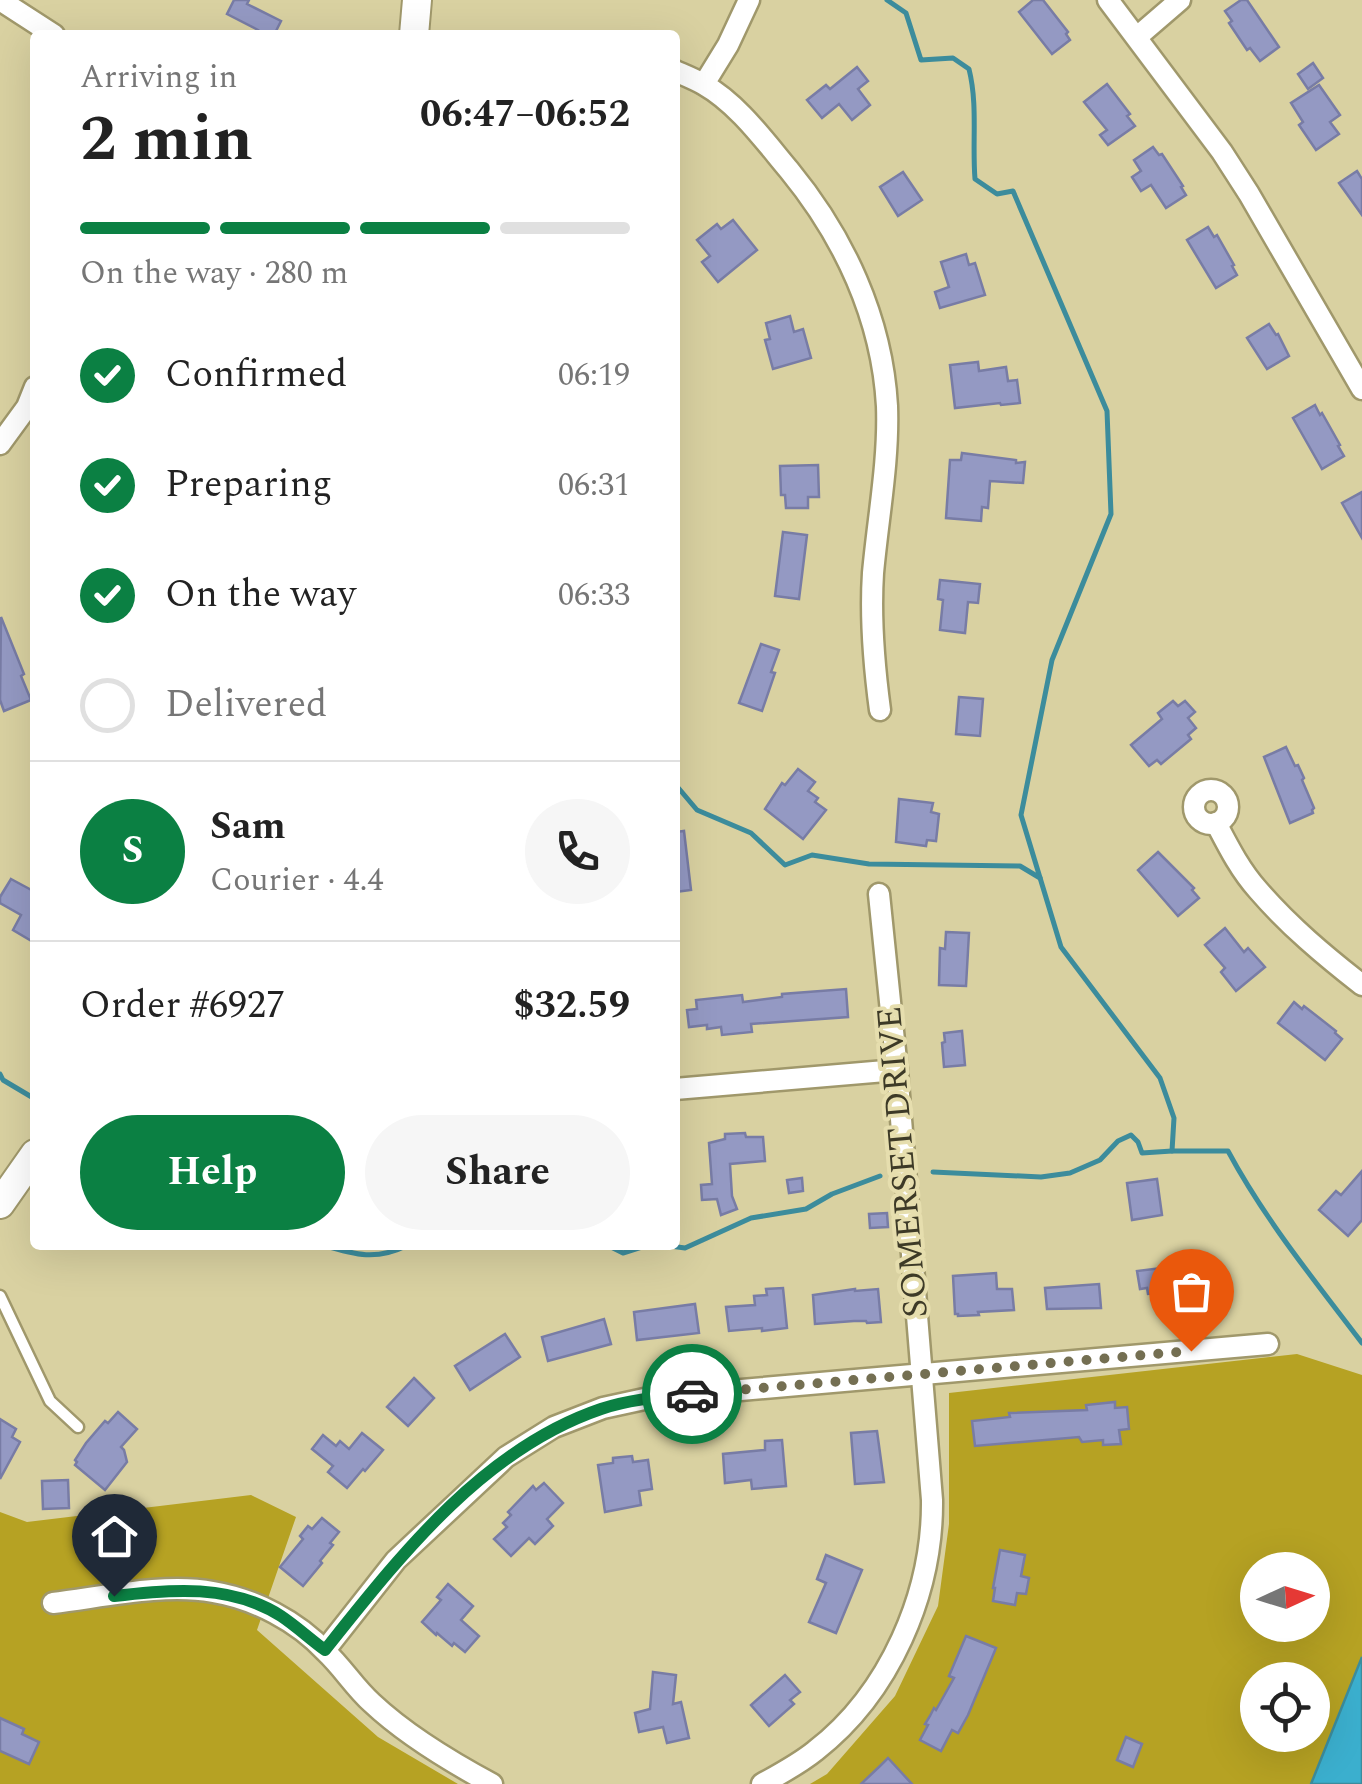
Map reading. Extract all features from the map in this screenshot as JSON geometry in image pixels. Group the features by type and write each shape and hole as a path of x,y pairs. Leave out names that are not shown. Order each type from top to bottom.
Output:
{"main road":[{"path":"414,30 417,0"},
{"path":"0,1204 30,1161"}],"street":[{"path":"0,0 46,30"},
{"path":"704,84 728,46 749,0"},
{"path":"1108,0 1250,194 1362,389"},
{"path":"1137,37 1180,0"},
{"path":"680,73 704,84 731,105 805,189 854,270 868,312 881,358 887,407 872,616 880,710"},
{"path":"0,444 30,400"},
{"path":"1216,823 1234,858 1256,888 1315,948 1362,985"},
{"name":"SOMERSET DRIVE","path":"762,1784 815,1751 841,1728 880,1677 916,1606 932,1525 897,1070 879,894"},
{"path":"680,1089 897,1070"},
{"path":"325,1650 396,1560 506,1457 554,1428 603,1408 649,1398 1268,1344"},
{"path":"54,1603 162,1591 210,1591 246,1600 279,1614 325,1650 390,1719 492,1784"}],"lane":[{"path":"0,1296 50,1400 78,1427"}],"shaded area":[{"path":"1297,1354 1362,1375 1362,1657 1330,1737 1330,1662 1240,1662 1240,1752 1324,1752 1311,1784 810,1784 827,1774 895,1696 938,1606 949,1524 949,1393"},
{"path":"251,1495 296,1517 257,1630 378,1737 458,1784 0,1784 0,1512 27,1522"}],"water":[{"path":"1362,1657 1362,1784 1311,1784 1324,1752 1330,1752 1330,1737"}],"building":[{"path":"234,0 249,0 247,4 281,21 276,30 258,30 227,14"},
{"path":"1033,0 1043,0 1068,32 1070,40 1052,54 1019,12"},
{"path":"1247,0 1279,47 1260,61 1250,48 1247,50 1225,11"},
{"path":"1313,63 1323,78 1308,89 1298,74"},
{"path":"857,67 868,81 858,89 870,105 852,120 839,104 822,118 807,100 826,85 830,89"},
{"path":"1107,84 1135,126 1108,145 1100,135 1107,130 1084,102"},
{"path":"1319,85 1340,115 1330,122 1339,134 1316,150 1299,125 1303,122 1291,103"},
{"path":"1153,147 1162,154 1186,195 1166,208 1151,185 1141,191 1132,177 1141,171 1134,160"},
{"path":"1357,171 1362,179 1362,215 1339,183"},
{"path":"903,172 922,200 898,216 880,187"},
{"path":"733,220 757,250 718,282 702,262 710,256 697,240 717,224 721,229"},
{"path":"1208,227 1214,237 1217,235 1237,275 1216,288 1187,240"},
{"path":"966,254 969,265 975,263 985,295 940,308 935,292 949,287 941,262"},
{"path":"790,316 794,332 803,329 811,358 773,369 765,340 770,339 766,323"},
{"path":"1269,324 1289,356 1267,369 1247,338"},
{"path":"978,362 979,371 1006,367 1008,381 1017,380 1020,403 955,408 950,365"},
{"path":"1315,405 1344,456 1322,469 1293,418"},
{"path":"962,453 1025,462 1023,483 990,481 988,508 982,507 981,521 946,518 950,460 961,460"},
{"path":"818,465 819,497 808,497 808,508 786,508 785,495 781,495 780,466"},
{"path":"1362,492 1362,538 1342,503"},
{"path":"783,532 807,535 799,599 775,596"},
{"path":"940,580 980,584 978,603 968,602 965,633 940,630"},
{"path":"1,617 24,674 21,676 30,700 4,711 0,700"},
{"path":"761,644 779,650 762,711 739,703"},
{"path":"959,697 983,699 980,736 956,734"},
{"path":"1173,701 1178,706 1185,701 1195,712 1188,718 1196,728 1188,735 1191,739 1161,764 1157,760 1149,766 1131,745 1162,719 1158,713"},
{"path":"1286,747 1304,778 1314,808 1313,813 1290,823 1264,757"},
{"path":"798,769 815,782 808,791 826,810 803,839 765,809 782,783 785,785"},
{"path":"899,799 933,803 931,812 939,814 936,841 927,840 926,846 896,842"},
{"path":"680,831 684,831 691,890 680,891"},
{"path":"1158,852 1199,898 1178,916 1138,870"},
{"path":"11,879 30,889 30,940 13,930 21,915 0,903"},
{"path":"1225,928 1244,952 1248,948 1265,967 1236,991 1221,972 1225,968 1205,945"},
{"path":"946,932 969,933 966,986 939,985 940,948 945,949"},
{"path":"846,989 848,1017 751,1024 752,1032 722,1035 721,1027 689,1027 687,1010 697,1009 696,1000 742,995 743,1002 782,994"},
{"path":"1294,1002 1342,1039 1325,1060 1278,1023"},
{"path":"962,1031 965,1065 944,1067 944,1033"},
{"path":"745,1133 746,1137 763,1137 765,1161 730,1164 737,1209 721,1215 717,1199 702,1200 701,1185 712,1184 709,1143 725,1139 725,1134"},
{"path":"1362,1171 1362,1220 1348,1236 1319,1210 1336,1191 1341,1195"},
{"path":"802,1178 803,1191 789,1193 787,1180"},
{"path":"1157,1179 1162,1215 1132,1220 1127,1183"},
{"path":"887,1213 888,1227 870,1228 869,1214"},
{"path":"1196,1260 1200,1291 1148,1294 1147,1288 1140,1289 1137,1271"},
{"path":"996,1273 997,1289 1012,1289 1014,1310 955,1314 953,1276"},
{"path":"1099,1284 1101,1308 1047,1309 1045,1288"},
{"path":"783,1288 787,1328 729,1331 726,1307 755,1305 754,1296 767,1295 766,1289"},
{"path":"878,1289 881,1322 815,1324 813,1295"},
{"path":"695,1304 699,1333 637,1340 634,1312"},
{"path":"604,1319 611,1344 548,1361 542,1337"},
{"path":"505,1334 520,1357 470,1390 455,1366"},
{"path":"414,1378 434,1398 408,1426 387,1407"},
{"path":"1115,1402 1115,1408 1127,1407 1129,1429 1119,1430 1121,1444 1103,1445 1103,1440 1082,1442 1079,1437 975,1446 972,1421 1010,1417 1009,1413 1087,1410 1086,1405"},
{"path":"118,1412 137,1429 121,1447 127,1462 105,1490 75,1465 75,1460 105,1421 108,1423"},
{"path":"0,1419 16,1429 12,1437 20,1442 0,1479"},
{"path":"877,1431 884,1482 855,1484 851,1433"},
{"path":"362,1433 383,1450 347,1488 328,1472 333,1466 312,1449 323,1435 336,1446 340,1441 349,1449"},
{"path":"782,1440 786,1486 752,1489 751,1480 725,1483 723,1454 765,1450 765,1441"},
{"path":"632,1456 633,1462 648,1460 652,1489 639,1491 641,1505 605,1512 598,1465"},
{"path":"68,1480 69,1508 43,1509 42,1481"},
{"path":"544,1483 563,1503 547,1519 553,1526 535,1544 529,1538 511,1556 494,1539 507,1527 503,1523 511,1515 508,1512 533,1486 536,1490"},
{"path":"322,1518 339,1532 322,1563 303,1586 280,1567 303,1539 300,1536 308,1526 312,1529"},
{"path":"1000,1550 1025,1555 1021,1576 1029,1578 1026,1594 1017,1593 1015,1605 993,1601"},
{"path":"826,1555 862,1570 836,1633 809,1622 826,1583 817,1579"},
{"path":"448,1584 473,1606 461,1620 479,1636 465,1652 422,1622 441,1600 437,1597"},
{"path":"966,1636 996,1648 968,1715 958,1733 952,1730 941,1751 920,1740 928,1725 925,1724 954,1678 949,1676"},
{"path":"653,1672 676,1675 673,1704 681,1702 689,1738 667,1743 663,1727 639,1732 635,1713 650,1709"},
{"path":"785,1675 800,1692 790,1700 794,1704 769,1726 751,1705"},
{"path":"0,1718 24,1729 22,1734 39,1742 29,1764 0,1751"},
{"path":"1126,1737 1142,1744 1133,1767 1117,1760"},
{"path":"888,1758 912,1784 861,1784 880,1766"}],"waterway":[{"path":"887,0 906,13 921,60 953,58 969,69 975,179 997,194 1013,191 1107,411 1111,514 1052,660 1021,815 1061,947 1160,1078 1174,1118 1172,1151 1228,1151 1274,1226 1362,1343"},
{"path":"680,790 697,810 751,833 785,865 812,855 869,864 1020,866 1040,878"},
{"path":"0,1074 3,1080 30,1096"},
{"path":"933,1172 1041,1177 1070,1173 1100,1160 1118,1141 1131,1135 1142,1153 1172,1151"},
{"path":"680,1247 751,1218 806,1209 832,1194 880,1176"},
{"path":"342,1250 366,1255 394,1250"},
{"path":"617,1250 632,1250"}],"way so far":[{"path":"692,1394 1191,1351"}],"route":[{"path":"114,1596 178,1590 210,1591 246,1600 279,1614 325,1650 396,1560 506,1457 554,1428 603,1408 692,1394"}]}
